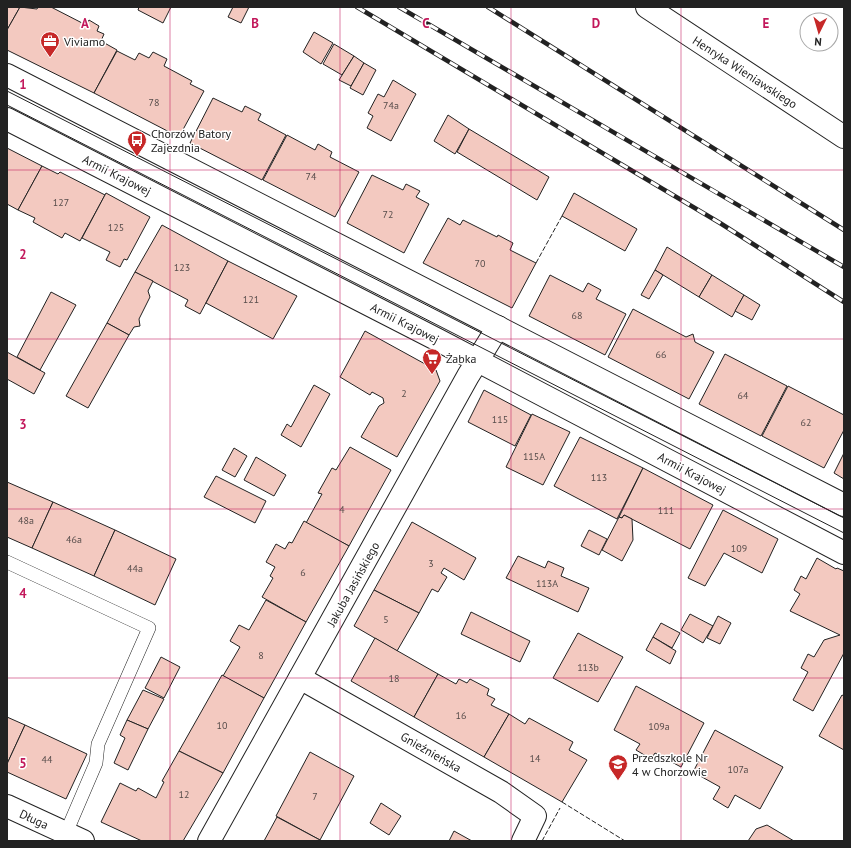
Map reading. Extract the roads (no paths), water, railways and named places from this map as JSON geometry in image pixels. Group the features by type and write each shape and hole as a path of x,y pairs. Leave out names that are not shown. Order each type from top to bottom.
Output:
{"street":[{"name":"Henryka Wieniawskiego","path":"647,7 844,137"},
{"path":"7,75 844,505"},
{"name":"Armii Krajowej","path":"7,119 478,361 844,553"},
{"name":"Jakuba Jasińskiego","path":"209,841 498,327"},
{"name":"Gnieźnieńska","path":"300,678 501,792 535,816 523,841"},
{"name":"Długa","path":"7,806 74,837"}],"lane":[{"path":"7,562 149,628 98,744 96,763 74,837"}],"tram line":[{"path":"7,91 844,518"},
{"path":"7,105 844,533"}],"railway":[{"path":"357,7 720,223 844,302"},
{"path":"399,7 844,267"},
{"path":"488,7 844,230"}],"place":[{"name":"Viviamo","path":"50,58"},
{"name":"Chorzów Batory Zajezdnia","path":"137,157"},
{"name":"Żabka","path":"432,375"},
{"name":"Przedszkole Nr 4 w Chorzowie","path":"618,781"}]}
